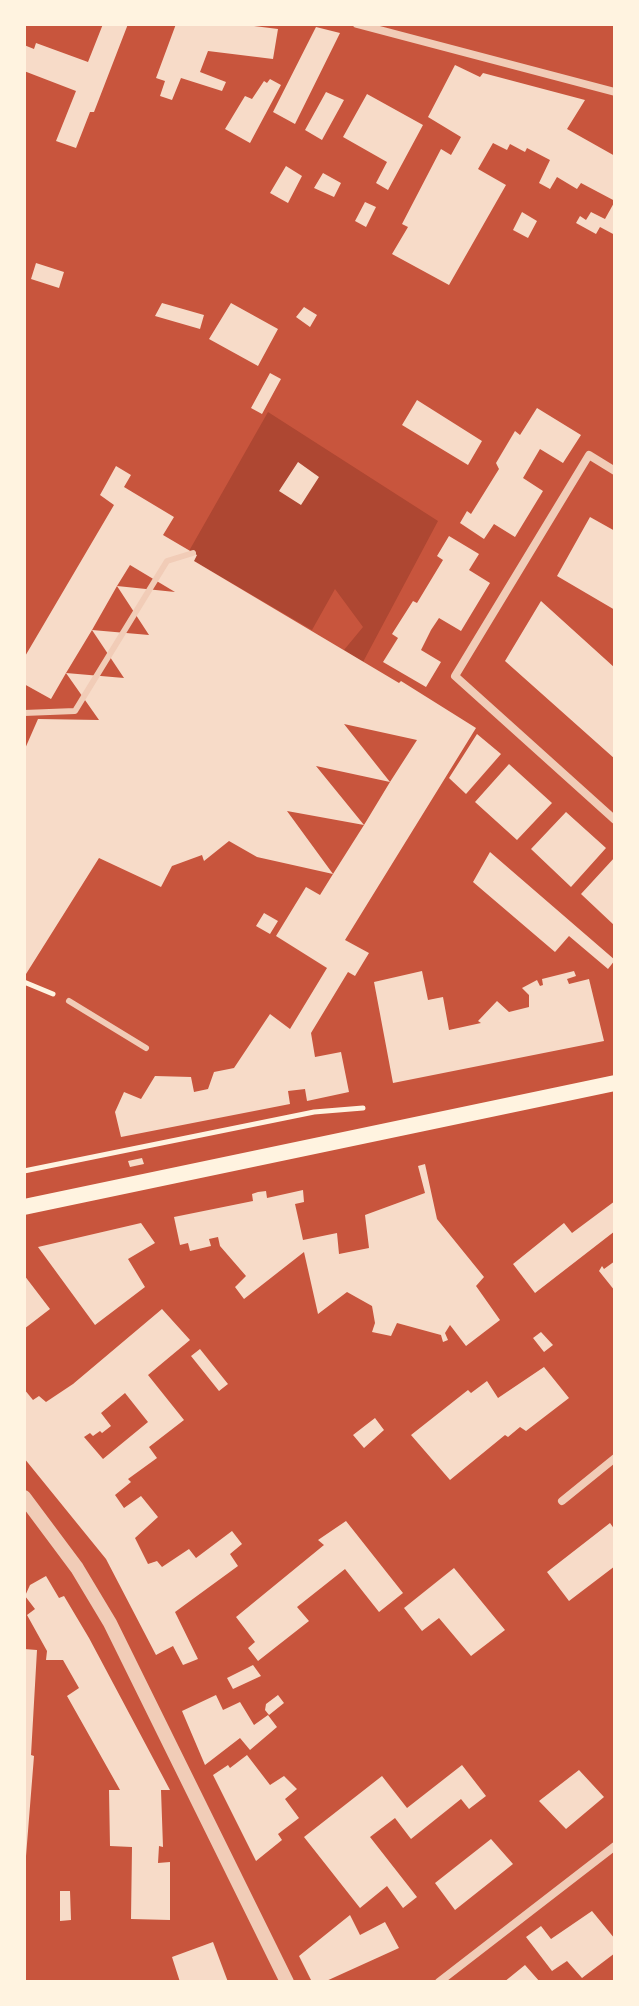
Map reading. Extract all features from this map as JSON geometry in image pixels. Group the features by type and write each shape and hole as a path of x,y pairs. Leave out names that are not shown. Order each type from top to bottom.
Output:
{"main road":[{"path":"24,1207 615,1083"}],"street":[{"path":"357,24 615,92"},
{"path":"615,471 589,455 455,676 615,820"},
{"path":"562,1501 615,1458"},
{"path":"24,1497 77,1568 110,1623 287,1982"},
{"path":"439,1982 615,1846"}],"lane":[{"path":"24,713 75,711 167,561 193,553"},
{"path":"69,1001 146,1048"}],"path":[{"path":"24,982 69,1001"},
{"path":"24,1171 314,1112 368,1108"}],"shaded area":[{"path":"268,412 438,521 363,662 344,650 363,627 335,589 312,630 194,561 189,551"}],"building":[{"path":"103,24 128,24 94,112 90,112 76,148 56,141 76,91 24,71 24,45 34,49 36,43 88,62"},
{"path":"176,24 238,24 278,29 273,59 208,51 200,72 226,82 222,91 181,78 172,100 160,96 165,81 156,78"},
{"path":"316,27 340,33 295,124 273,112"},
{"path":"455,65 480,77 483,73 585,100 567,129 615,156 615,201 581,183 577,189 557,177 550,189 539,183 550,160 527,148 525,152 510,144 507,150 493,143 478,169 506,185 449,285 392,254 408,227 402,224 441,149 451,155 461,137 428,117"},
{"path":"270,79 281,85 250,143 225,129 245,96 252,99 264,81 267,83"},
{"path":"326,92 344,100 322,140 305,130"},
{"path":"367,94 423,125 388,190 376,183 387,162 343,137"},
{"path":"286,166 302,176 288,203 270,193"},
{"path":"323,173 341,183 334,197 314,188"},
{"path":"615,201 615,235 600,227 596,234 576,223 580,216 586,220 591,212 605,219"},
{"path":"365,202 376,207 366,227 355,221"},
{"path":"522,212 537,221 528,238 513,230"},
{"path":"36,263 64,272 59,288 31,279"},
{"path":"162,303 204,315 200,329 155,316"},
{"path":"231,303 278,329 258,366 209,339"},
{"path":"304,307 317,315 310,327 296,317"},
{"path":"270,373 281,379 262,414 251,408"},
{"path":"417,400 482,441 468,465 402,425"},
{"path":"537,408 581,435 563,463 540,449 523,478 543,491 515,537 494,524 484,539 460,523 467,511 471,514 499,469 496,463 515,431 520,435"},
{"path":"298,462 319,477 301,505 279,491"},
{"path":"116,466 131,475 124,487 174,517 163,535 197,555 194,561 476,728 345,940 369,953 355,976 348,972 311,1033 315,1057 341,1052 349,1092 307,1101 305,1089 288,1091 290,1104 121,1137 115,1112 124,1092 141,1099 155,1076 191,1077 194,1092 208,1089 214,1072 234,1068 270,1014 290,1029 327,968 276,936 306,887 320,895 333,874 257,857 229,841 204,861 202,855 172,866 161,887 99,858 24,973 24,751 38,719 99,720 66,673 51,699 24,684 24,658 114,505 100,495","holes":["130,565 175,592 117,586","117,586 149,635 92,630","92,630 124,678 66,673","344,724 417,740 390,782","316,766 390,782 364,825","287,811 364,825 333,874"]},
{"path":"590,517 615,531 615,610 557,576"},
{"path":"449,536 479,554 469,570 490,583 461,631 439,618 431,630 421,650 441,662 426,687 383,662 398,638 392,634 413,601 417,603 443,560 437,556"},
{"path":"541,601 615,668 615,759 505,661"},
{"path":"477,734 501,754 466,794 449,778"},
{"path":"509,764 552,803 517,840 475,802"},
{"path":"566,812 606,848 571,887 531,849"},
{"path":"490,852 615,960 608,969 569,936 555,952 473,882"},
{"path":"615,857 615,926 581,894"},
{"path":"264,913 278,921 270,934 256,926"},
{"path":"422,971 428,1000 443,997 449,1030 481,1023 478,1021 497,1001 509,1012 529,1007 529,995 522,988 537,980 540,986 543,985 542,979 574,971 576,976 567,979 569,984 589,979 604,1041 393,1083 374,982"},
{"path":"142,1158 144,1164 130,1167 128,1161"},
{"path":"425,1164 437,1219 484,1277 476,1286 500,1320 466,1346 450,1325 445,1333 448,1340 443,1342 441,1335 397,1323 391,1336 372,1332 375,1323 372,1306 347,1292 318,1314 304,1252 244,1299 235,1287 246,1276 220,1246 218,1237 209,1239 211,1246 190,1251 188,1243 180,1245 174,1217 253,1201 252,1194 258,1192 266,1191 267,1198 303,1190 304,1202 295,1204 303,1240 337,1233 339,1254 369,1248 365,1215 425,1193 418,1166"},
{"path":"615,1201 615,1231 535,1293 513,1264 564,1223 572,1233"},
{"path":"141,1223 155,1243 128,1259 145,1287 95,1325 38,1247"},
{"path":"615,1261 615,1291 599,1271 602,1266 604,1269"},
{"path":"24,1275 50,1309 24,1329"},
{"path":"162,1309 190,1340 148,1375 184,1420 149,1447 157,1458 128,1479 131,1482 115,1495 124,1508 141,1496 158,1517 135,1538 148,1564 157,1561 162,1567 189,1549 196,1558 232,1531 242,1544 230,1554 238,1566 175,1612 198,1659 183,1665 173,1646 156,1655 106,1559 24,1458 24,1389 33,1400 39,1396 46,1402 73,1384","holes":["125,1393 148,1422 103,1459 84,1437 90,1433 93,1436 100,1431 102,1433 111,1426 101,1413"]},
{"path":"541,1332 553,1345 544,1352 533,1338"},
{"path":"200,1349 228,1384 219,1391 191,1356"},
{"path":"544,1367 569,1398 526,1431 520,1427 508,1437 505,1435 450,1480 411,1435 468,1390 471,1393 487,1381 498,1398"},
{"path":"375,1418 384,1430 364,1448 353,1435"},
{"path":"346,1521 403,1593 379,1612 345,1569 297,1607 309,1621 258,1661 248,1648 255,1642 236,1617 324,1545 318,1540"},
{"path":"610,1523 615,1530 615,1566 569,1601 547,1572"},
{"path":"454,1568 505,1630 471,1656 439,1618 422,1631 404,1608"},
{"path":"46,1576 59,1598 64,1596 89,1638 170,1790 161,1790 163,1847 159,1846 158,1863 170,1862 170,1920 131,1919 132,1847 110,1846 109,1790 120,1790 67,1696 79,1688 63,1660 46,1660 47,1651 27,1615 35,1609 25,1596 30,1585"},
{"path":"24,1649 37,1650 31,1755 34,1756 26,1856 24,1856"},
{"path":"253,1665 261,1676 233,1689 227,1678"},
{"path":"216,1695 223,1710 240,1702 254,1725 268,1715 277,1727 250,1750 240,1738 205,1765 182,1711"},
{"path":"278,1695 284,1703 269,1715 265,1710 266,1704"},
{"path":"247,1755 270,1785 284,1776 297,1789 285,1799 299,1818 278,1834 282,1840 256,1861 213,1775 228,1765 230,1768"},
{"path":"462,1765 486,1796 469,1809 461,1799 411,1839 395,1818 370,1837 417,1897 403,1908 387,1886 360,1908 304,1837 382,1776 407,1808"},
{"path":"579,1770 604,1797 566,1829 539,1801"},
{"path":"491,1839 513,1864 455,1910 435,1883"},
{"path":"60,1891 70,1891 71,1920 60,1921"},
{"path":"592,1911 615,1939 615,1953 582,1978 567,1961 552,1971 526,1937 541,1926 551,1939"},
{"path":"350,1915 360,1935 385,1922 399,1948 324,1982 312,1982 299,1956"},
{"path":"213,1942 228,1982 180,1982 172,1957"},
{"path":"525,1965 540,1982 504,1982"}]}
